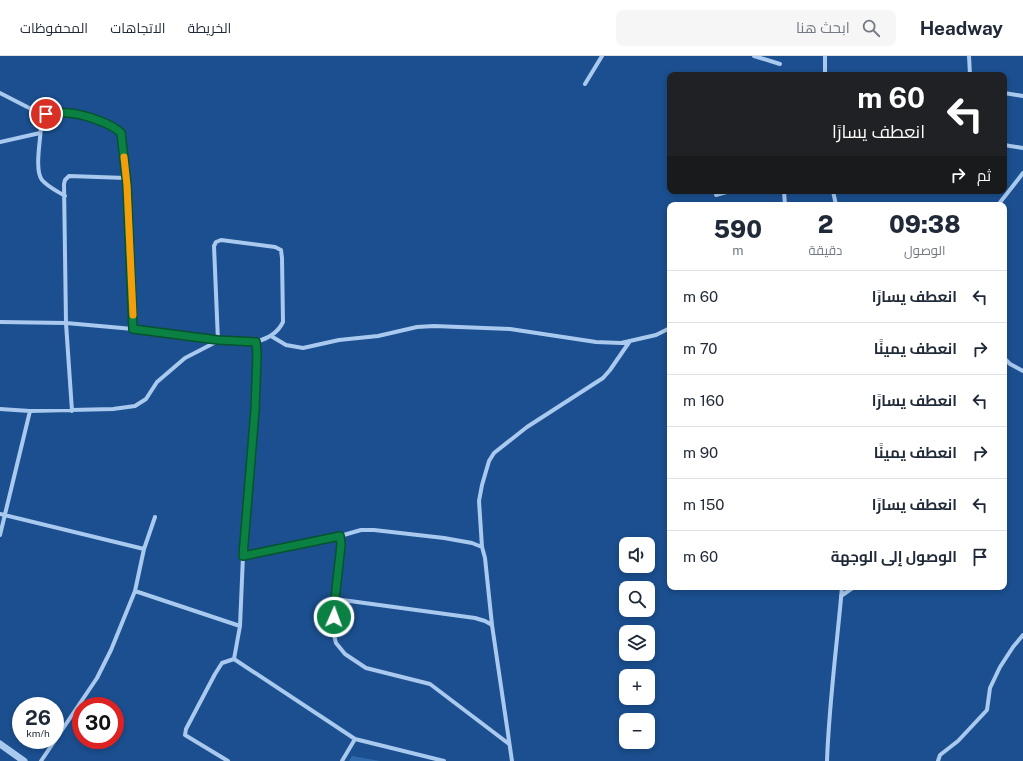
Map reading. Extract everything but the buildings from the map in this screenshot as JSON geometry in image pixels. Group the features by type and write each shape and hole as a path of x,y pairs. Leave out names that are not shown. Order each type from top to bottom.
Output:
{"street":[{"path":"585,84 602,56"},
{"path":"754,56 780,64"},
{"path":"825,56 825,72"},
{"path":"969,56 970,72"},
{"path":"0,93 39,113 68,113 78,115 117,129 121,133 123,140 126,178 133,329"},
{"path":"1007,93 1023,96"},
{"path":"39,113 39,175 50,187 64,196"},
{"path":"0,142 40,133"},
{"path":"1007,145 1023,148"},
{"path":"1007,193 1023,173"},
{"path":"72,411 66,323 64,184 69,176 126,178"},
{"path":"1000,202 1007,194"},
{"path":"0,322 66,323 133,329 218,340 256,342 271,336 279,328 282,322 281,250 275,247 221,240 216,242 214,246 218,340"},
{"path":"271,336 286,344 303,348 339,340 378,336 417,327 434,326 510,329 581,340 612,343 656,336 667,330"},
{"path":"0,409 72,411 113,410 135,406 146,399 157,382 185,358 218,340"},
{"path":"512,761 492,625 485,558 482,547 479,501 482,485 489,461 494,453 527,426 603,378 630,341"},
{"path":"234,659 240,626 243,556 255,410 256,342"},
{"path":"1007,361 1023,370"},
{"path":"0,535 6,516 30,411"},
{"path":"0,514 144,549"},
{"path":"41,761 97,678 112,650 135,591 144,549 155,518"},
{"path":"243,556 340,536 361,530 374,530 444,538 472,543 482,547"},
{"path":"340,536 341,545 333,631 336,644 345,654 366,668 430,684 509,744"},
{"path":"827,761 828,725 842,590"},
{"path":"841,596 850,590"},
{"path":"135,591 240,626"},
{"path":"335,599 475,618 492,625"},
{"path":"938,761 940,755 958,741 988,710 990,688 1000,667 1023,635"},
{"path":"234,659 355,739 444,761"},
{"path":"228,761 185,735 186,729 222,663 234,659"},
{"path":"342,761 355,739"},
{"path":"0,744 24,761"}],"shaded area":[{"path":"352,756 380,761 349,761"}],"slow traffic":[{"path":"124,157 127,185 133,315"}],"route":[{"path":"46,114 68,113 78,115 108,125 117,129 121,133 127,185 133,329 218,340 256,342 255,410 243,556 340,536 341,545 334,617"}]}
